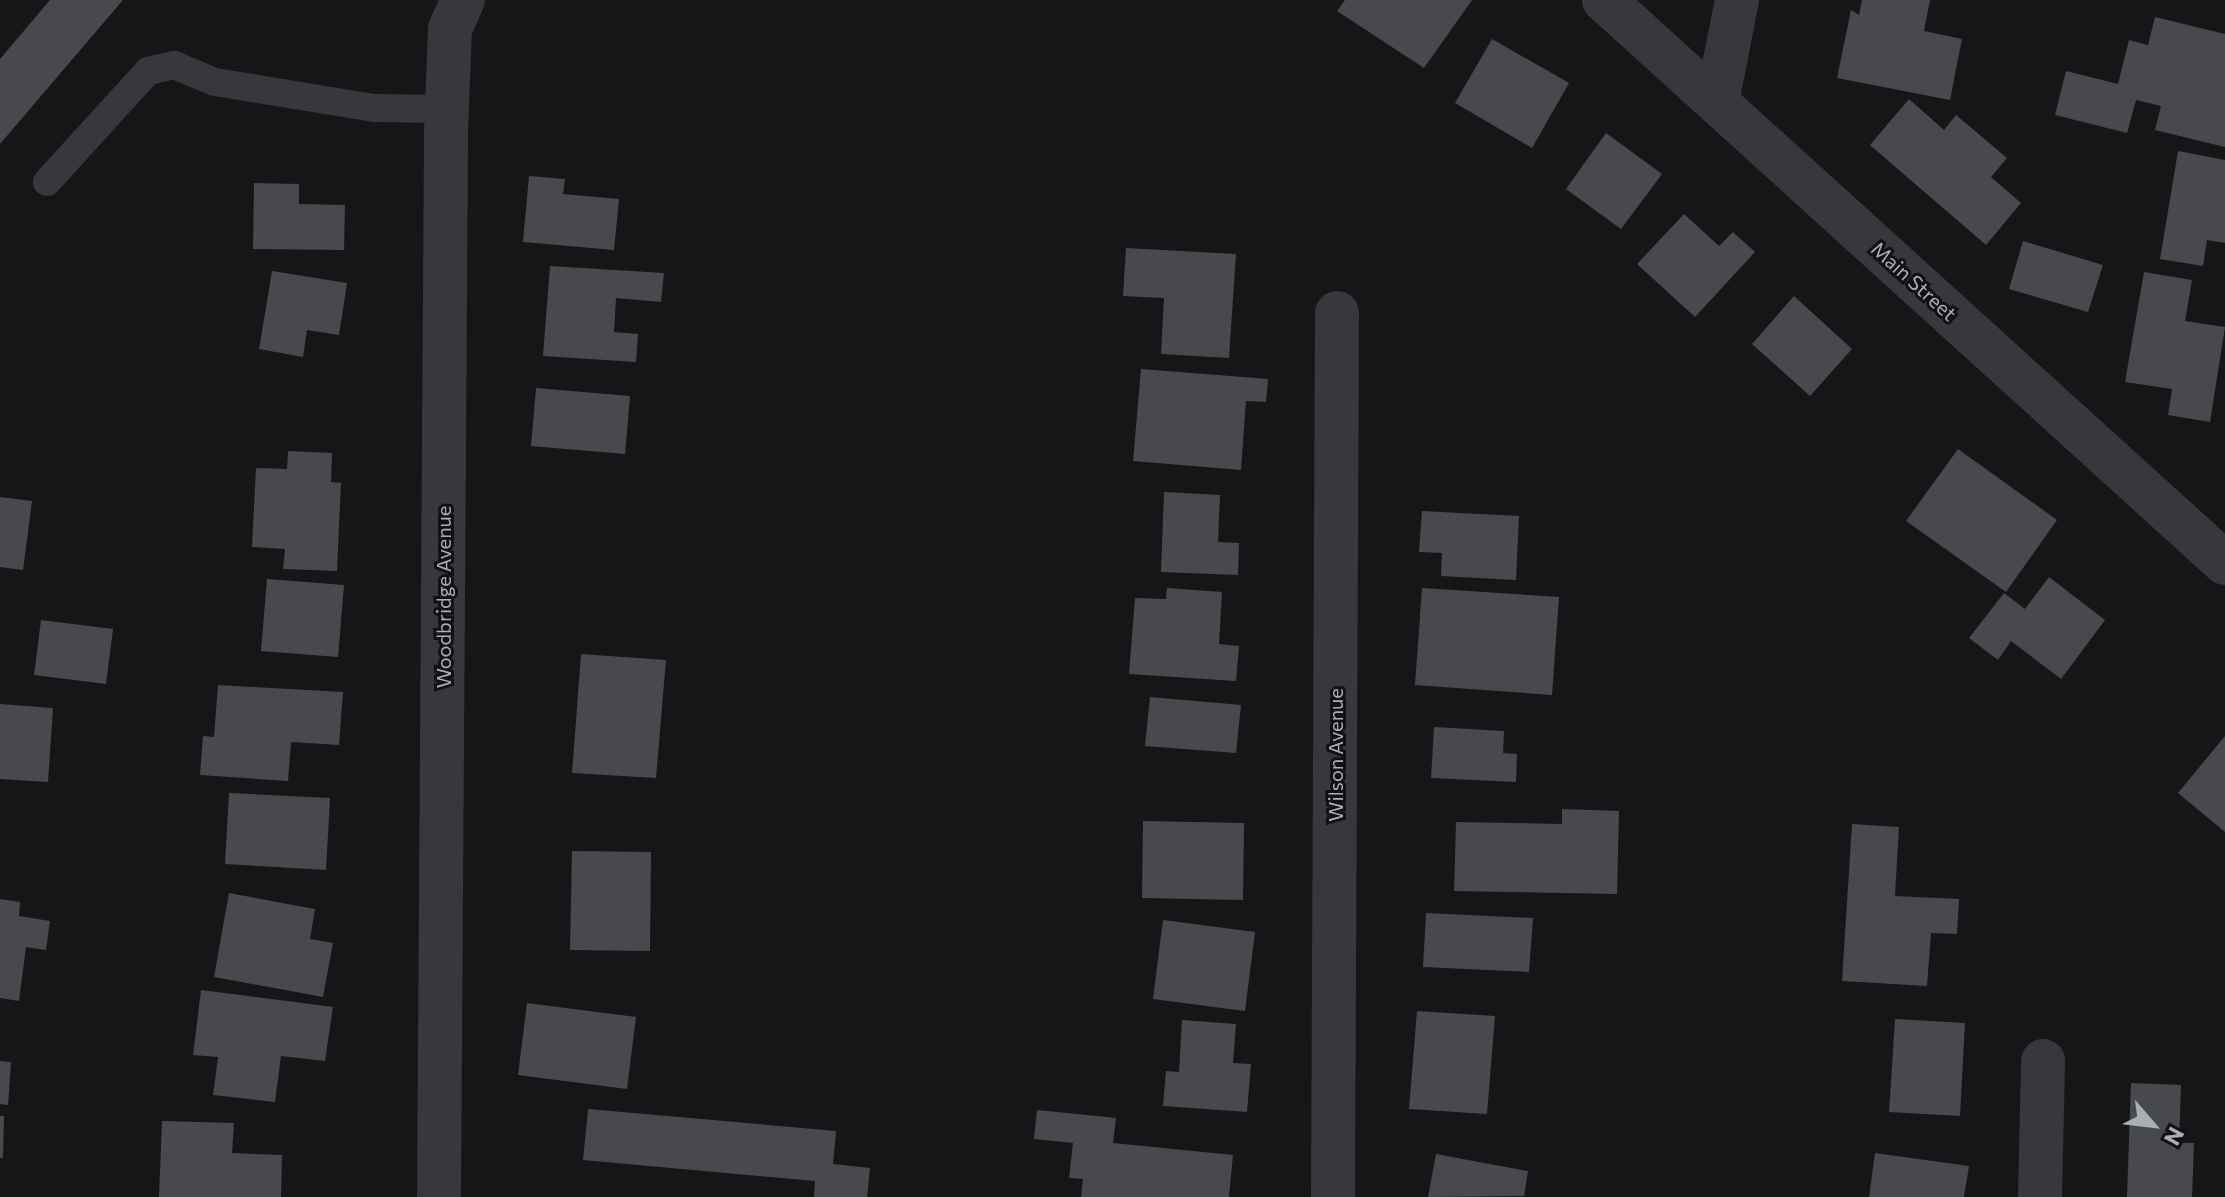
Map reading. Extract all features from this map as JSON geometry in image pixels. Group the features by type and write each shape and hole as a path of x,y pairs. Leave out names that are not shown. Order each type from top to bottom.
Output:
{"street":[{"name":"Woodbridge Avenue","path":"439,1197 447,109 450,29 463,0"},
{"name":"Main Street","path":"1604,0 2225,563"},
{"path":"1717,102 1737,0"},
{"name":"Wilson Avenue","path":"1333,1197 1337,313"},
{"path":"2040,1197 2043,1061"}],"lane":[{"path":"47,182 148,71 174,65 215,82 374,108 447,109"}],"building":[{"path":"50,0 123,0 0,144 0,59"},
{"path":"1345,0 1472,0 1424,68 1337,11"},
{"path":"1862,0 1930,0 1924,31 1962,39 1950,100 1837,78 1851,10 1859,15"},
{"path":"2155,17 2225,34 2225,147 2155,130 2161,106 2136,100 2127,133 2055,115 2066,71 2118,84 2129,40 2148,45"},
{"path":"1492,39 1569,83 1532,148 1455,103"},
{"path":"1909,99 1944,130 1956,115 2007,158 1991,177 2021,203 1986,245 1870,145"},
{"path":"1606,133 1662,174 1621,229 1566,189"},
{"path":"2178,151 2225,160 2225,243 2207,240 2203,266 2160,259"},
{"path":"529,176 565,179 563,194 619,199 614,250 523,242"},
{"path":"254,183 299,184 299,204 345,205 344,250 253,249"},
{"path":"1684,214 1719,246 1733,232 1755,252 1695,317 1637,264"},
{"path":"2023,241 2103,265 2088,312 2009,289"},
{"path":"1126,248 1236,254 1229,358 1161,354 1164,298 1123,296"},
{"path":"550,266 664,273 661,302 616,298 614,332 638,334 636,362 543,356"},
{"path":"272,271 347,283 339,335 307,330 303,357 259,349"},
{"path":"2144,272 2192,280 2185,321 2225,327 2210,422 2168,415 2172,389 2125,382"},
{"path":"1794,296 1852,349 1810,396 1752,344"},
{"path":"1141,369 1268,379 1266,402 1246,401 1241,470 1133,461"},
{"path":"536,388 630,396 625,454 531,446"},
{"path":"1958,449 2057,520 2006,592 1906,521"},
{"path":"288,451 332,453 331,482 341,483 337,571 283,569 285,549 252,547 256,468 287,469"},
{"path":"1164,492 1220,495 1218,542 1239,543 1238,575 1161,572"},
{"path":"0,497 32,501 23,570 0,567"},
{"path":"1422,511 1519,516 1516,580 1441,576 1442,553 1419,552"},
{"path":"2049,577 2105,620 2061,679 2011,641 1998,660 1969,638 2004,593 2025,609"},
{"path":"267,579 344,585 338,657 261,651"},
{"path":"1167,588 1222,592 1219,644 1239,646 1236,681 1129,674 1135,598 1166,599"},
{"path":"1422,588 1559,597 1552,695 1415,685"},
{"path":"41,620 113,629 106,684 34,675"},
{"path":"581,654 666,660 656,778 572,773"},
{"path":"218,685 343,692 339,745 291,742 288,781 200,775 203,736 214,737"},
{"path":"1150,697 1241,705 1236,753 1145,746"},
{"path":"0,704 53,708 48,782 0,779"},
{"path":"1434,727 1504,731 1503,753 1517,754 1516,782 1431,778"},
{"path":"2225,736 2225,832 2178,793"},
{"path":"229,793 330,798 326,870 225,864"},
{"path":"1562,809 1619,811 1617,894 1454,891 1456,822 1562,824"},
{"path":"1143,821 1244,823 1243,900 1142,898"},
{"path":"1852,824 1899,827 1895,896 1959,899 1957,934 1931,933 1927,986 1842,981"},
{"path":"572,851 651,852 650,951 570,950"},
{"path":"229,893 315,909 310,939 333,943 323,997 214,977"},
{"path":"0,899 20,902 19,916 50,921 46,950 26,947 19,1001 0,998"},
{"path":"1426,913 1533,918 1529,972 1423,967"},
{"path":"1163,920 1255,932 1245,1011 1153,999"},
{"path":"201,990 333,1007 325,1061 281,1056 275,1102 213,1095 218,1057 193,1055"},
{"path":"527,1003 636,1017 627,1089 518,1075"},
{"path":"1417,1011 1495,1016 1487,1114 1409,1109"},
{"path":"1895,1019 1965,1023 1960,1116 1889,1112"},
{"path":"1182,1020 1236,1024 1233,1063 1251,1064 1247,1112 1163,1106 1166,1071 1179,1072"},
{"path":"0,1061 11,1062 8,1105 0,1104"},
{"path":"2131,1083 2181,1085 2179,1143 2194,1143 2192,1197 2127,1197"},
{"path":"588,1109 836,1131 833,1164 870,1168 867,1197 814,1197 815,1181 583,1160"},
{"path":"1037,1110 1116,1118 1113,1143 1233,1155 1229,1197 1081,1197 1083,1179 1069,1178 1073,1143 1034,1139"},
{"path":"0,1116 4,1116 3,1158 0,1158"},
{"path":"162,1121 234,1123 232,1153 282,1155 281,1197 159,1197"},
{"path":"1875,1153 1969,1166 1964,1197 1869,1197"},
{"path":"1436,1154 1528,1171 1524,1196 1428,1197"}]}
